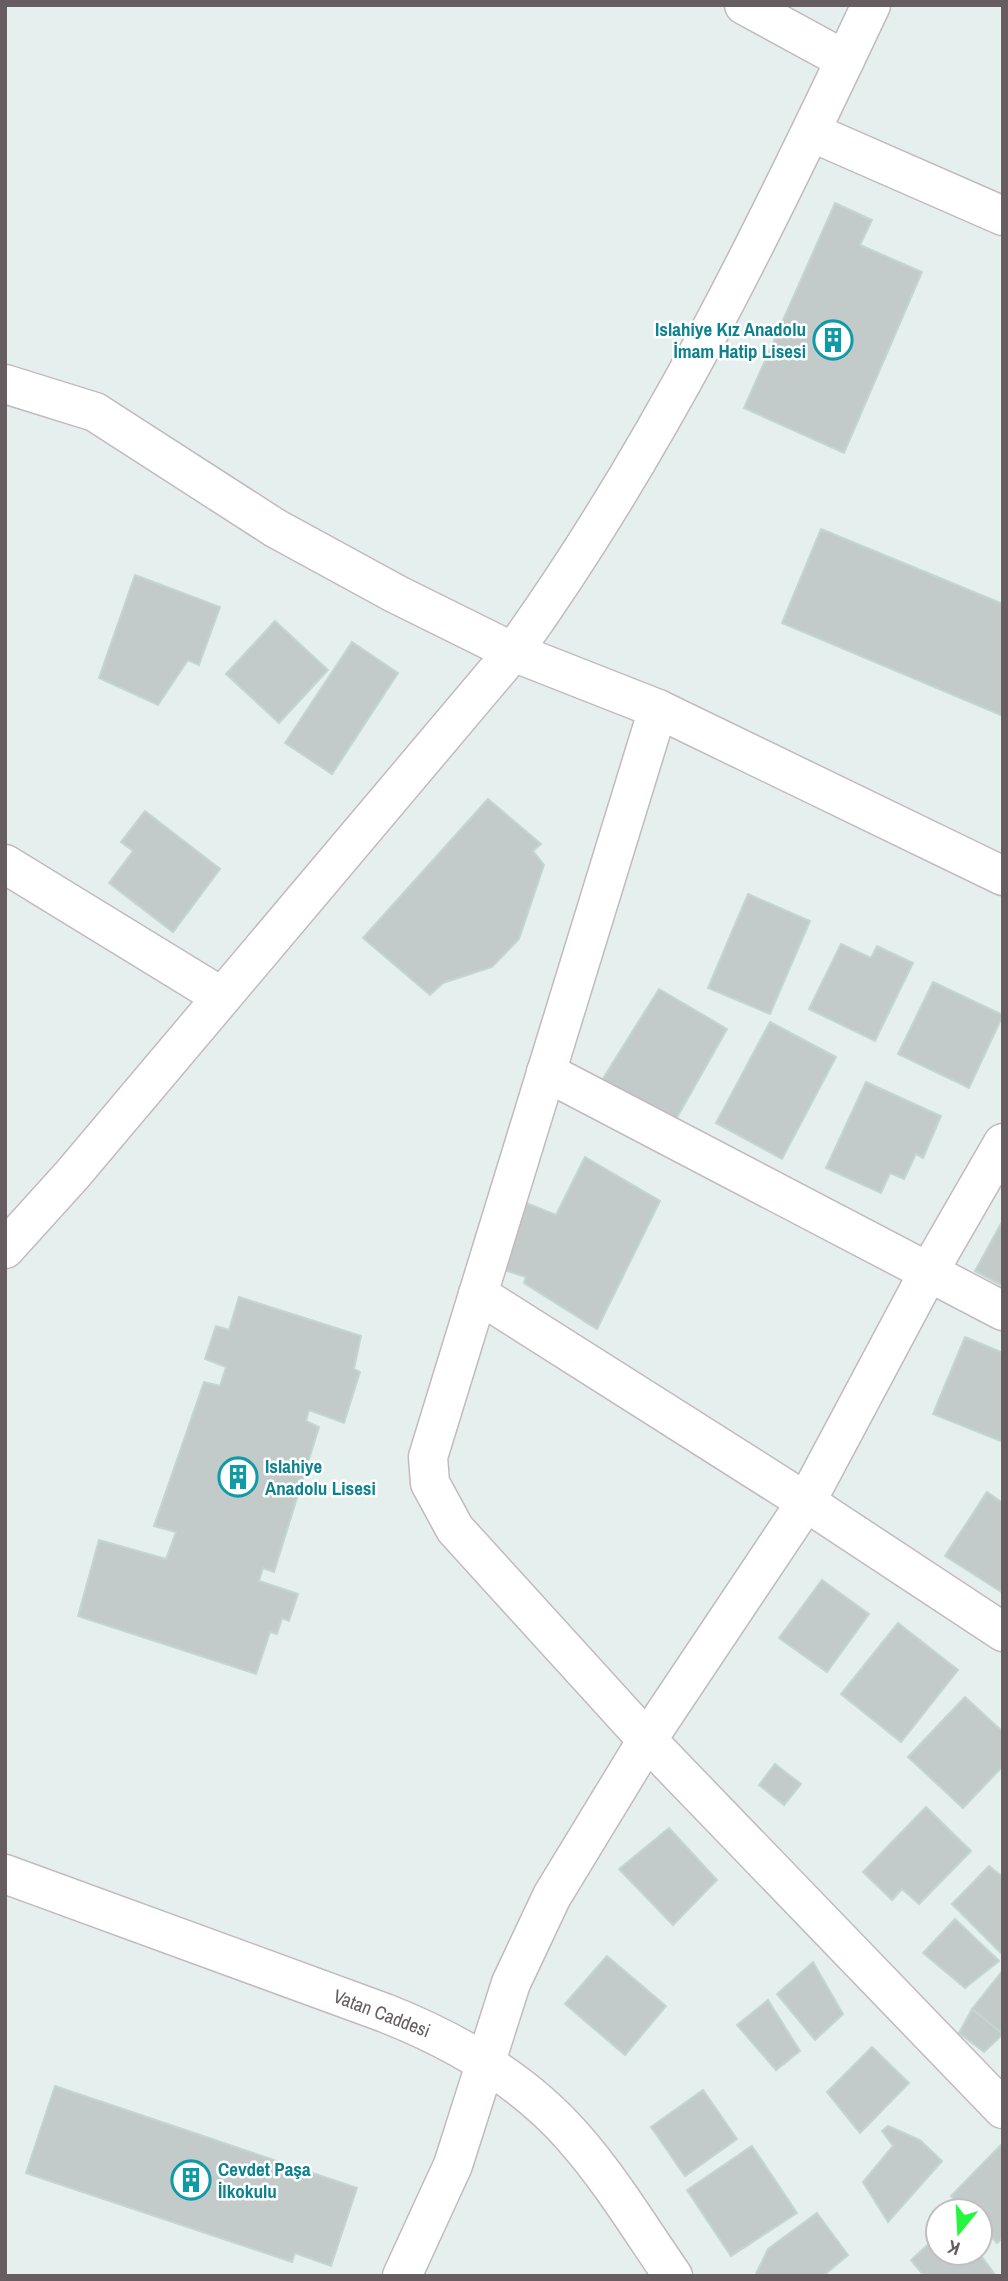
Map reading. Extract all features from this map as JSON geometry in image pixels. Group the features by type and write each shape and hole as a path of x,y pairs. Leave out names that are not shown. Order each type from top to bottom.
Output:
{"street":[{"path":"744,5 845,60"},
{"path":"5,1249 72,1175 513,652 572,570 622,489 701,347 811,132 871,5"},
{"path":"811,132 1003,216"},
{"path":"5,384 94,412 275,528 396,594 513,652 659,709 1003,876"},
{"path":"659,709 428,1457 430,1483 455,1529 647,1740 1003,2109"},
{"path":"5,864 222,996"},
{"path":"546,1072 1003,1311"},
{"path":"402,2276 453,2165 488,2063 510,1983 552,1896 647,1740 806,1502 928,1273 1003,1143"},
{"path":"478,1294 806,1502 1003,1632"},
{"name":"Vatan Caddesi","path":"5,1874 385,2013 437,2034 488,2063 531,2096 574,2138 673,2276"}],"building":[{"name":"Islahiye Kız Anadolu İmam Hatip Lisesi","path":"835,203 872,220 860,245 922,272 844,453 744,408"},
{"path":"821,529 1003,604 1003,716 782,623"},
{"path":"135,575 220,607 199,665 188,660 158,705 99,678"},
{"path":"275,621 328,670 279,723 226,674"},
{"path":"352,642 398,673 332,774 285,743"},
{"path":"488,799 541,844 533,851 544,865 519,939 492,967 443,983 430,995 363,938"},
{"path":"145,811 220,869 173,932 109,883 133,851 121,842"},
{"path":"748,894 810,921 770,1014 708,988"},
{"path":"841,944 871,958 877,946 913,963 875,1041 809,1009"},
{"path":"933,982 1003,1015 969,1088 898,1054"},
{"path":"659,989 727,1029 671,1128 599,1085"},
{"path":"770,1022 836,1057 782,1159 716,1123"},
{"path":"866,1082 941,1116 923,1158 916,1154 904,1179 890,1173 881,1193 826,1168"},
{"path":"585,1157 660,1201 597,1329 524,1283 526,1277 501,1269 524,1202 556,1215"},
{"path":"1003,1220 1003,1286 975,1271"},
{"name":"Islahiye Anadolu Lisesi","path":"239,1297 361,1336 354,1369 360,1372 344,1423 309,1410 306,1421 319,1427 274,1572 263,1568 259,1581 298,1594 289,1621 282,1618 277,1634 270,1632 256,1674 78,1616 99,1540 166,1559 176,1532 154,1526 204,1382 220,1386 226,1367 205,1359 216,1326 229,1330"},
{"path":"965,1337 1003,1353 1003,1442 933,1414"},
{"path":"987,1492 1003,1503 1003,1593 945,1556"},
{"path":"822,1580 869,1614 827,1672 779,1638"},
{"path":"898,1623 958,1670 901,1742 841,1694"},
{"path":"965,1697 1003,1732 1003,1766 963,1808 908,1757"},
{"path":"775,1764 801,1784 784,1805 759,1785"},
{"path":"926,1807 971,1851 919,1904 902,1889 892,1900 863,1872"},
{"path":"669,1828 717,1880 673,1925 619,1869"},
{"path":"989,1866 1003,1877 1003,1955 952,1904"},
{"path":"955,1919 999,1961 965,1988 923,1953"},
{"path":"607,1956 666,2006 625,2055 565,2004"},
{"path":"813,1962 843,2014 815,2040 777,1994"},
{"path":"1003,1970 1003,2034 972,2009"},
{"path":"768,2000 800,2051 776,2070 737,2025"},
{"path":"972,2009 1003,2034 984,2052 959,2033"},
{"path":"872,2047 909,2083 860,2133 827,2092"},
{"name":"Cevdet Paşa İlkokulu","path":"55,2086 357,2188 331,2266 295,2253 292,2262 26,2173"},
{"path":"703,2090 737,2139 685,2176 651,2127"},
{"path":"888,2126 920,2140 942,2161 888,2222 863,2182 893,2146 882,2131"},
{"path":"1002,2144 1003,2237 997,2243 994,2240 994,2197 951,2196"},
{"path":"752,2146 797,2213 731,2256 687,2190"},
{"path":"817,2213 848,2255 823,2276 755,2276 768,2249"},
{"path":"924,2248 924,2267 989,2267 996,2276 924,2276 911,2260"}],"place":[{"name":"Islahiye Kız Anadolu İmam Hatip Lisesi","path":"833,340"},
{"name":"Islahiye Anadolu Lisesi","path":"238,1477"},
{"name":"Cevdet Paşa İlkokulu","path":"191,2180"}]}
